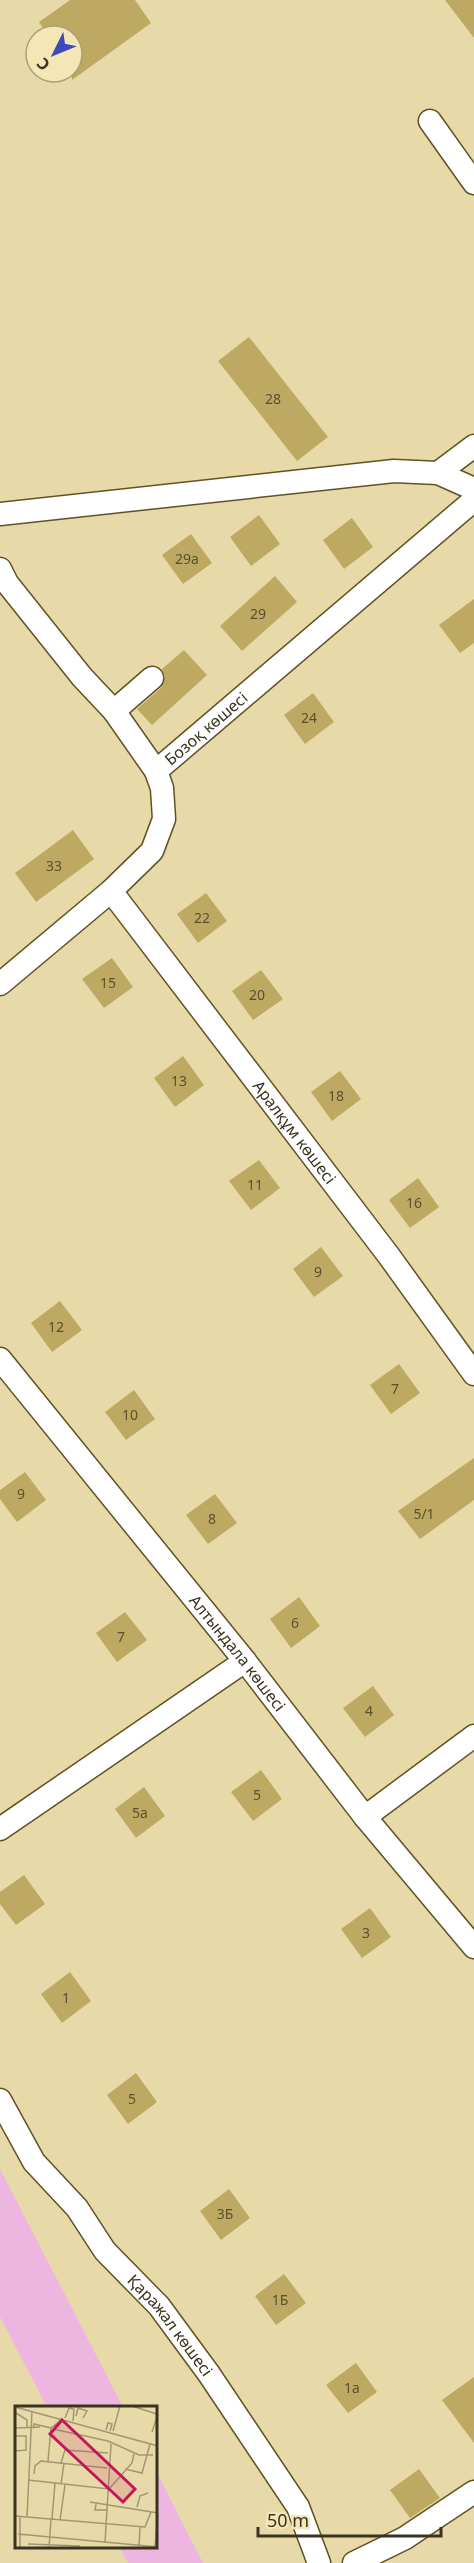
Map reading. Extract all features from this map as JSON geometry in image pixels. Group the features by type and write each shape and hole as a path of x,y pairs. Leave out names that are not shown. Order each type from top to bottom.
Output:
{"street":[{"path":"430,121 474,183"},
{"path":"438,473 474,446"},
{"path":"0,514 394,471 438,473 474,489"},
{"name":"Бозоқ көшесі","path":"0,984 111,891 152,851 164,819 162,789 156,771 474,500"},
{"path":"0,569 7,583 82,677 114,711 156,771"},
{"path":"114,711 152,678"},
{"name":"Аралқұм көшесі","path":"111,891 389,1256 474,1374"},
{"name":"Алтындала көшесі","path":"0,1359 245,1661 365,1817 474,1947"},
{"path":"0,1829 245,1661"},
{"path":"365,1817 474,1736"},
{"name":"Қаражал көшесі","path":"0,2100 34,2162 77,2208 105,2252 159,2306 209,2374 298,2507 319,2563"},
{"path":"354,2563 405,2538 474,2492"}],"shaded area":[{"path":"0,2169 122,2406 46,2406 0,2317"},
{"path":"158,2475 203,2563 128,2563 120,2548 158,2548"}],"building":[{"path":"70,0 135,0 151,23 84,71 84,24 40,24 39,22"},
{"path":"445,0 474,0 474,38"},
{"path":"249,337 328,437 297,461 218,361"},
{"path":"259,515 280,544 251,566 230,537"},
{"path":"352,518 373,547 344,569 323,540"},
{"path":"191,534 212,563 183,584 162,555"},
{"path":"275,576 297,602 242,651 220,626"},
{"path":"474,599 474,643 460,653 439,625"},
{"path":"184,650 207,675 152,725 137,709 161,688 165,676 162,669"},
{"path":"313,693 334,722 305,744 284,715"},
{"path":"73,830 94,859 36,902 15,873"},
{"path":"206,893 227,921 198,943 177,914"},
{"path":"112,958 133,987 104,1008 82,979"},
{"path":"261,970 283,999 253,1020 232,991"},
{"path":"183,1056 204,1085 175,1107 154,1078"},
{"path":"340,1071 361,1099 332,1121 311,1092"},
{"path":"259,1160 280,1188 251,1210 229,1181"},
{"path":"418,1178 439,1207 410,1228 389,1200"},
{"path":"321,1247 343,1276 314,1297 293,1269"},
{"path":"60,1301 82,1330 52,1352 31,1323"},
{"path":"399,1364 420,1393 391,1414 370,1385"},
{"path":"134,1390 155,1419 126,1440 105,1412"},
{"path":"474,1458 474,1500 420,1539 398,1511"},
{"path":"25,1472 46,1500 17,1522 0,1499 0,1490"},
{"path":"215,1494 237,1523 208,1544 186,1515"},
{"path":"299,1597 320,1626 291,1648 270,1619"},
{"path":"125,1612 147,1640 117,1662 96,1633"},
{"path":"373,1686 394,1715 365,1737 343,1708"},
{"path":"261,1770 282,1799 253,1821 231,1792"},
{"path":"144,1787 165,1816 136,1838 115,1809"},
{"path":"24,1875 45,1904 16,1925 0,1904 0,1892"},
{"path":"370,1908 391,1937 362,1958 341,1929"},
{"path":"70,1972 91,2001 62,2023 41,1994"},
{"path":"136,2073 157,2102 128,2124 107,2095"},
{"path":"229,2189 250,2218 221,2240 200,2211"},
{"path":"284,2274 306,2303 276,2325 255,2296"},
{"path":"356,2363 377,2392 348,2413 326,2385"},
{"path":"474,2377 474,2443 442,2400"},
{"path":"419,2469 440,2498 410,2518 390,2490"}]}
